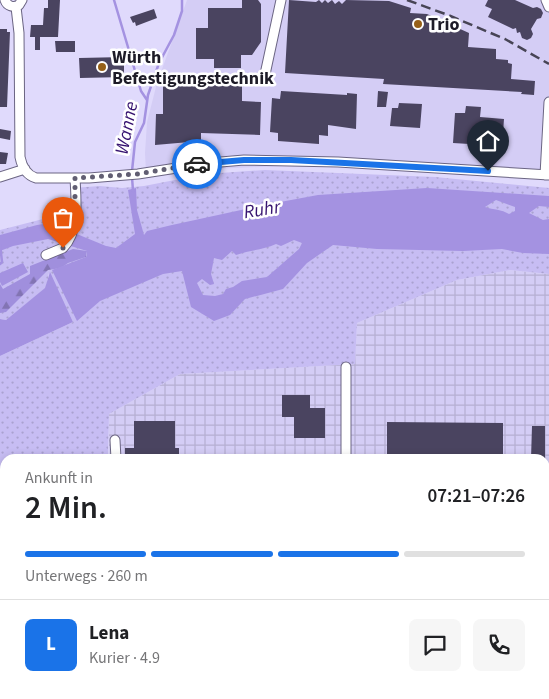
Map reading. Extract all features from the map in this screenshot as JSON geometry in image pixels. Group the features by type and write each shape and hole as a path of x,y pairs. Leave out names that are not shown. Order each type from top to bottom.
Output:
{"street":[{"path":"264,79 281,0"},
{"path":"546,0 549,7"},
{"path":"3,1 10,6 19,3 20,150 25,169 36,178 75,178 138,174 209,163 263,160 422,166 547,175 549,102"},
{"path":"0,177 25,169"},
{"path":"46,255 55,253 66,246 76,215 75,178"},
{"path":"346,367 346,454"},
{"path":"115,440 116,454"}],"shaded area":[{"path":"187,0 549,0 549,170 349,163 146,172 147,122 157,83"},
{"path":"265,170 435,177 549,188 549,274 510,270 457,280 357,323 355,364 180,374 109,414 108,454 0,454 0,356 73,322 49,273 46,288 6,320 0,319 0,230 43,219 69,228 73,205 72,188 144,186 206,174"},
{"path":"510,270 549,274 549,454 109,454 109,414 180,374 355,364 357,323 457,280"}],"green space":[{"path":"73,249 87,251 86,257 68,263 61,268 48,270 6,312 0,313 0,284 3,289 30,274 30,266"}],"water":[{"name":"Ruhr","path":"136,188 137,210 144,235 147,231 172,225 318,195 427,188 549,196 549,207 539,206 529,213 543,220 549,219 549,254 523,253 502,249 463,251 377,249 333,245 307,263 283,289 245,299 230,315 214,321 191,307 182,271 163,274 100,301 77,321 52,270 86,257 87,251 48,239 13,246 0,251 0,235 50,223 106,246 116,248 135,234 128,190","holes":["496,200 515,207 515,211 509,214 485,207","294,240 302,243 299,249 267,277 242,281 226,289 223,294 215,296 203,295 197,283 202,279 210,285 214,284 211,274 214,258 222,260 232,251 236,255 276,244 281,246"]},
{"path":"23,263 28,272 2,286 0,273"},
{"path":"50,272 73,322 0,356 0,319 6,320 45,288"}],"building":[{"path":"48,0 60,0 58,37 40,37 40,50 35,50 35,37 30,37 31,25 43,25 44,8 48,8"},
{"path":"242,0 258,0 261,4 261,42 252,55 241,55 241,68 214,68 214,59 196,59 196,28 208,28 208,8 242,8"},
{"path":"289,0 316,2 319,0 322,3 325,0 328,3 332,0 335,4 339,1 342,4 346,0 389,1 411,8 410,13 427,14 469,33 468,47 496,49 496,59 508,60 508,63 512,64 511,79 535,81 534,95 521,94 522,92 383,84 384,79 285,73"},
{"path":"488,0 515,0 533,8 541,9 543,13 531,29 533,34 531,38 527,40 522,38 520,32 517,33 516,28 513,29 488,17 492,9 485,6"},
{"path":"154,9 157,18 136,26 130,17"},
{"path":"0,29 7,29 7,32 10,32 7,107 0,107"},
{"path":"55,41 75,41 75,52 56,52"},
{"name":"Würth Befestigungstechnik","path":"124,57 124,77 80,78 79,58"},
{"path":"163,83 242,85 242,101 261,102 260,135 201,133 201,141 155,145 156,114 163,114"},
{"path":"281,91 357,94 356,129 328,125 328,136 319,135 319,144 278,141 278,133 270,132 272,98 280,99"},
{"path":"378,91 388,92 386,107 377,107"},
{"path":"399,103 422,104 420,128 390,126 392,108 398,108"},
{"path":"466,106 481,107 480,117 504,119 502,146 453,143 455,113 465,113"},
{"path":"0,129 11,131 10,140 0,138"},
{"path":"0,152 8,153 6,164 0,164"},
{"path":"282,395 310,395 310,408 325,408 325,438 294,438 294,417 282,417"},
{"path":"134,421 175,421 175,448 179,448 179,454 125,454 125,448 134,448"},
{"path":"387,422 503,423 503,454 387,454"},
{"path":"532,426 545,426 545,454 531,454"}],"waterway":[{"path":"114,0 141,91 147,100"},
{"name":"Wanne","path":"132,171 135,142 144,123 148,95 159,63 174,35 182,11 182,0"},
{"name":"Wanne","path":"132,177 133,191"},
{"path":"0,244 2,262 0,264"}],"railway":[{"path":"407,0 505,39 549,64"}],"way so far":[{"path":"63,248 66,246 76,215 75,178 138,174 197,164"}],"place":[{"name":"Trio","path":"418,24"},
{"name":"Würth Befestigungstechnik","path":"102,67"}],"route":[{"path":"197,164 244,160 291,160 488,171"}]}
